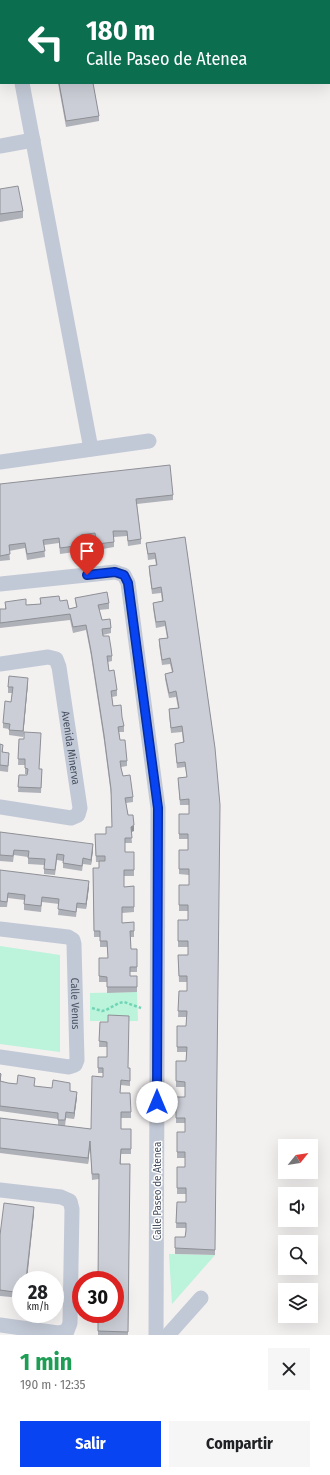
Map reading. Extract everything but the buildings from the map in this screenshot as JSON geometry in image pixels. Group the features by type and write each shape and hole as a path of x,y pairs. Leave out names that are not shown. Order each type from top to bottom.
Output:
{"street":[{"path":"22,84 91,449"},
{"path":"0,146 33,140"},
{"path":"0,462 149,441"},
{"name":"Calle Paseo de Atenea","path":"0,584 115,572 124,575 128,583 158,808 156,1335"},
{"name":"Avenida Minerva","path":"0,664 48,657 56,659 59,667 80,808 78,815 71,818 0,807"},
{"name":"Calle Venus","path":"0,929 68,937 73,940 77,1060 75,1065 69,1067 0,1057"},
{"path":"0,1190 61,1197 70,1201 72,1209 70,1323 67,1331 58,1333 0,1325"},
{"path":"168,1335 201,1298"}],"path":[{"path":"75,1008 92,1008 102,1011 124,1002 140,1008 158,1009"}],"green space":[{"path":"0,946 60,955 60,1052 0,1044"},
{"path":"137,992 138,1021 90,1021 90,993"},
{"path":"169,1254 215,1255 172,1304"}],"route":[{"path":"87,575 115,572 124,575 128,583 158,808 157,1102"}]}
